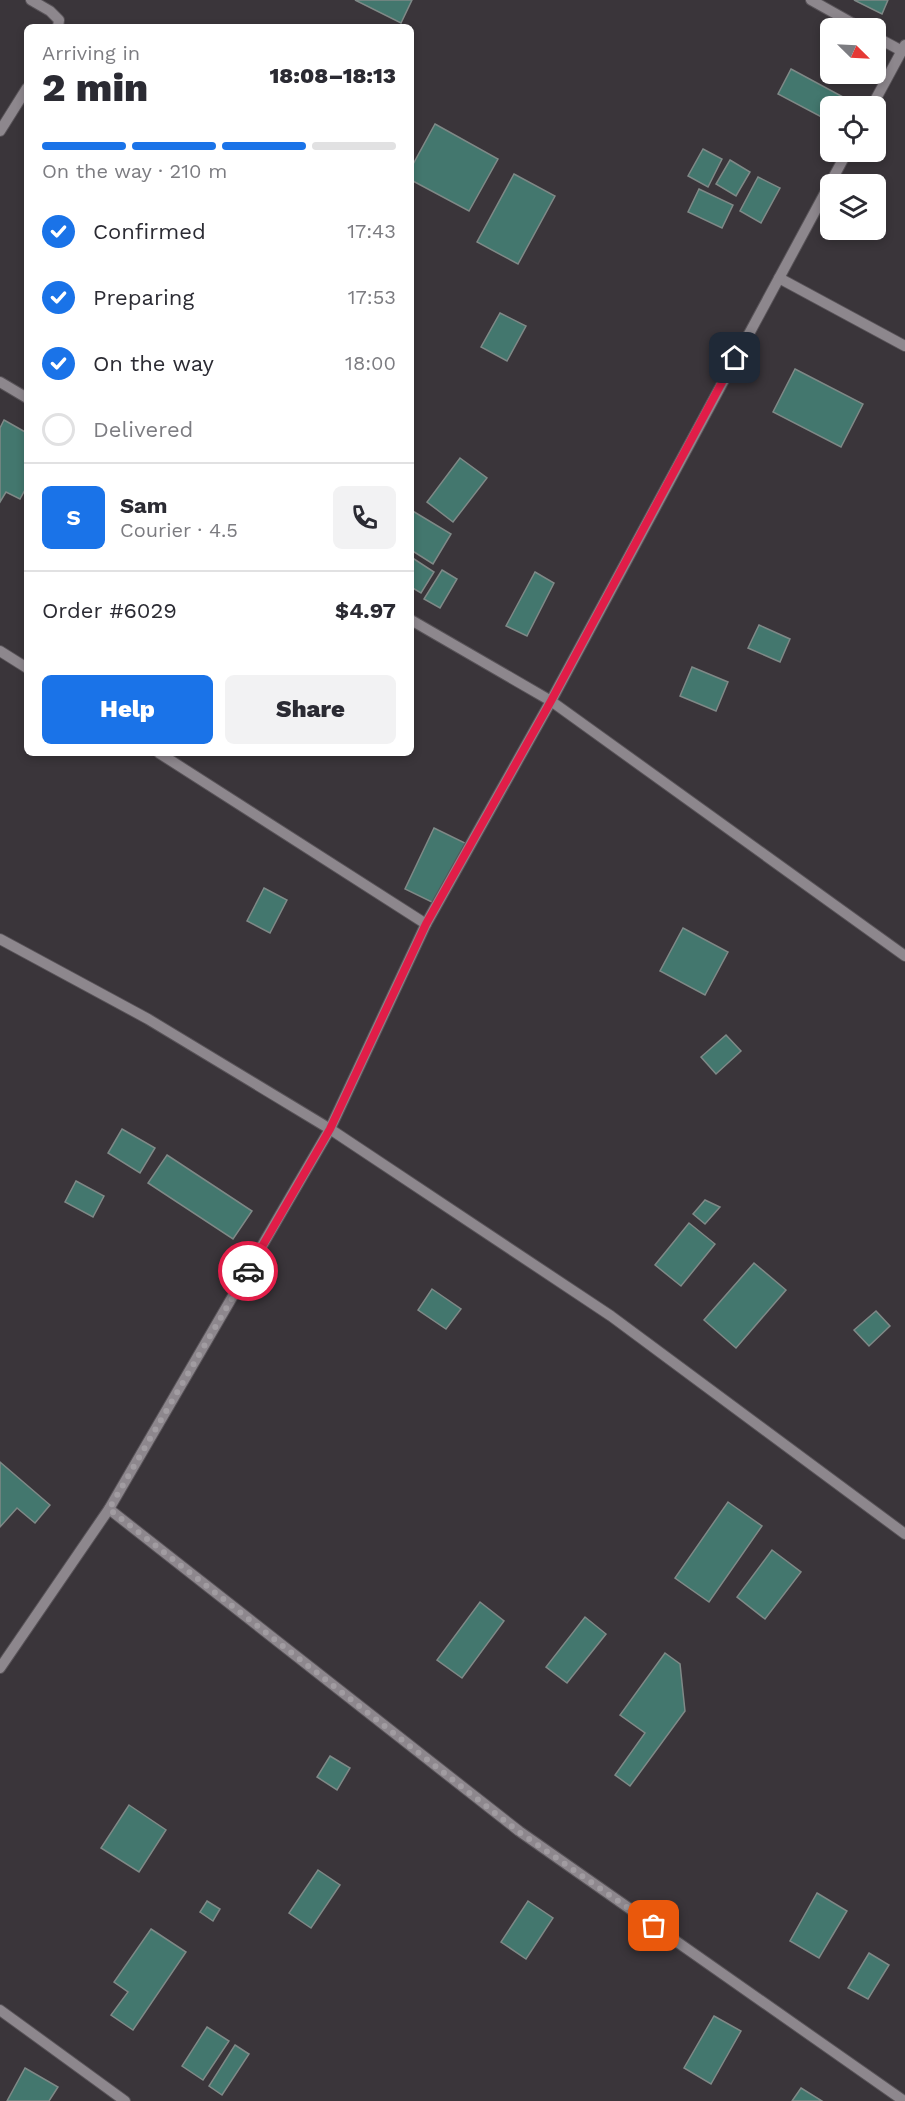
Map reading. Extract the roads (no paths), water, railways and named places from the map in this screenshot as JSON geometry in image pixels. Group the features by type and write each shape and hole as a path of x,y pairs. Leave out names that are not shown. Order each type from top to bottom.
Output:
{"street":[{"path":"31,0 50,11 59,20 58,24"},
{"path":"811,0 843,18"},
{"path":"877,96 903,48 886,41"},
{"path":"0,131 24,93"},
{"path":"0,1668 109,1509 330,1129 426,924 551,701 842,162"},
{"path":"779,278 905,346"},
{"path":"0,382 24,396"},
{"path":"414,622 551,701 905,956"},
{"path":"0,651 24,666"},
{"path":"164,756 426,924"},
{"path":"0,939 148,1019 330,1129 611,1316 905,1534"},
{"path":"109,1509 519,1832 904,2101"},
{"path":"0,2010 125,2101"}]}
